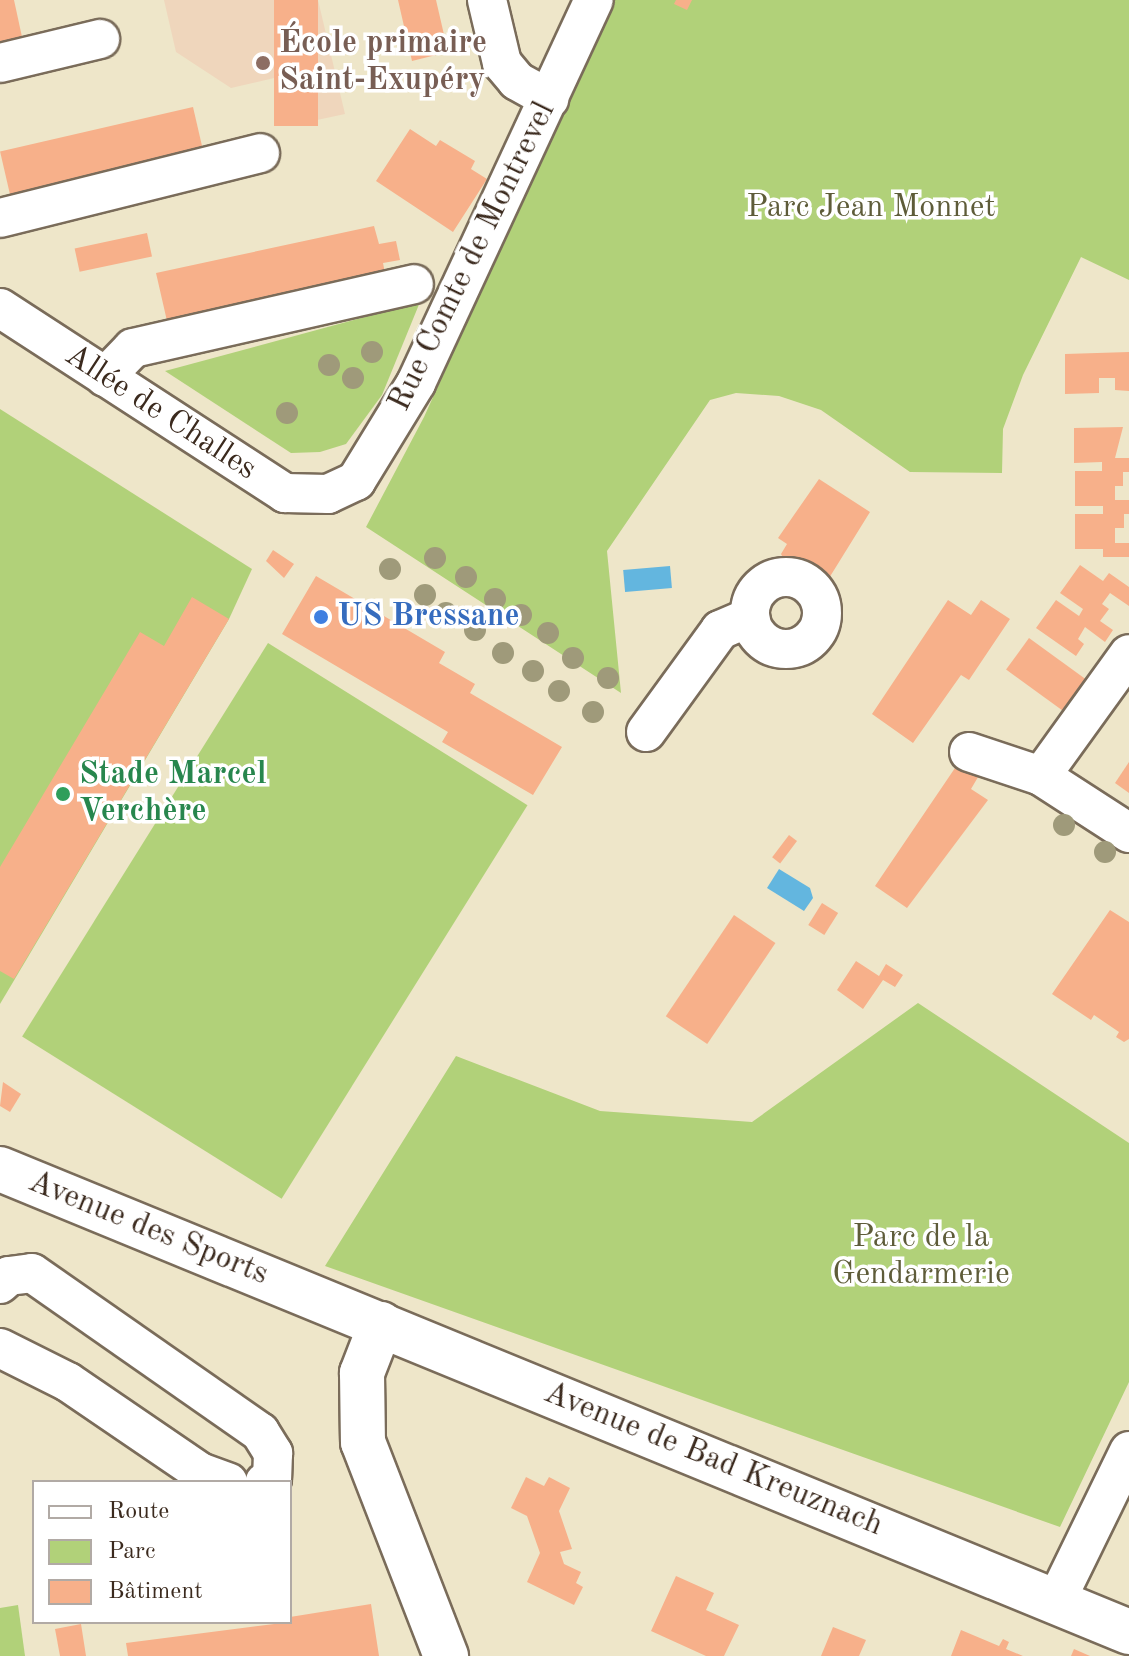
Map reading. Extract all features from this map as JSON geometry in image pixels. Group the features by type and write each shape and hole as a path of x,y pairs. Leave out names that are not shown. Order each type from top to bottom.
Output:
{"main road":[{"name":"Avenue des Sports","path":"0,1169 296,1288"},
{"name":"Avenue de Bad Kreuznach","path":"296,1288 1129,1632"},
{"path":"381,1324 362,1373 363,1442 446,1656"}],"street":[{"path":"487,0 502,63 517,81 549,99"},
{"name":"Rue Comte de Montrevel","path":"328,494 356,481 370,464 416,383 594,0"},
{"path":"0,63 100,39"},
{"path":"0,218 260,153"},
{"path":"105,377 133,348 414,284"},
{"name":"Allée de Challes","path":"0,308 285,493 328,494"},
{"path":"646,732 720,630 750,617"},
{"path":"1041,776 1129,654"},
{"path":"969,752 1041,776 1129,833"},
{"path":"0,1284 9,1276 32,1273 260,1432 273,1453 270,1480"},
{"path":"0,1348 68,1382 200,1472 222,1480"},
{"path":"1056,1601 1129,1451"}],"shaded area":[{"name":"École primaire Saint-Exupéry","path":"164,0 318,0 345,114 303,123 291,74 231,88 176,52"}],"green space":[{"name":"Parc Jean Monnet","path":"613,0 1129,0 1129,280 1081,257 1023,375 1003,429 1002,473 910,472 821,410 779,396 736,393 710,400 607,551 621,693 366,527 424,417"},
{"path":"420,302 382,395 346,444 320,452 291,453 165,371"},
{"name":"Stade Marcel Verchère","path":"0,409 252,569 229,619 0,1004"},
{"path":"268,643 528,805 282,1199 22,1036"},
{"name":"Parc de la Gendarmerie","path":"918,1003 1129,1143 1129,1382 1060,1527 325,1266 456,1056 600,1111 752,1122"},
{"path":"18,1605 25,1656 0,1656 0,1608"}],"water":[{"path":"670,566 672,588 625,592 623,570"},
{"path":"779,869 810,888 813,898 804,911 767,888"}],"building":[{"path":"0,0 14,0 22,37 0,42"},
{"path":"274,0 318,0 318,126 274,126"},
{"path":"398,0 436,0 448,52 412,61"},
{"path":"676,0 692,0 687,10 674,4"},
{"path":"193,107 204,154 11,198 0,152"},
{"path":"410,129 436,146 440,140 475,161 471,169 487,179 453,232 376,181"},
{"path":"374,226 379,244 396,241 400,260 383,263 385,273 167,321 156,273"},
{"path":"147,233 152,256 80,272 75,248"},
{"path":"1129,352 1129,391 1115,390 1115,378 1099,378 1099,393 1065,394 1065,354"},
{"path":"1123,427 1115,458 1129,458 1129,472 1123,472 1123,486 1115,486 1115,500 1129,500 1129,514 1124,514 1124,528 1115,528 1115,543 1129,543 1129,557 1103,557 1103,549 1075,549 1075,514 1103,514 1103,506 1075,506 1075,471 1102,471 1102,462 1074,463 1074,428"},
{"path":"819,479 870,512 826,583 800,566 788,567 781,554 787,544 778,538"},
{"path":"273,550 294,564 284,578 266,561"},
{"path":"1080,565 1103,581 1109,573 1129,587 1129,606 1110,593 1102,604 1109,609 1100,621 1113,630 1105,642 1085,627 1078,639 1084,644 1076,656 1036,628 1056,600 1079,616 1083,609 1060,593"},
{"path":"316,576 445,652 439,663 475,684 470,693 562,747 533,795 442,742 448,732 282,634"},
{"path":"192,597 229,619 14,979 0,971 0,867 140,632 164,646"},
{"path":"948,600 971,615 981,600 1010,619 969,680 961,675 913,743 872,714"},
{"path":"1029,638 1091,683 1068,715 1006,670"},
{"path":"1129,762 1129,793 1115,783"},
{"path":"955,768 981,772 971,789 988,800 907,908 875,886"},
{"path":"789,835 797,841 780,863 772,857"},
{"path":"822,903 838,913 824,935 808,925"},
{"path":"1110,910 1129,922 1129,1039 1124,1042 1116,1037 1119,1032 1094,1015 1091,1020 1052,994"},
{"path":"734,915 775,943 707,1044 666,1016"},
{"path":"856,961 879,976 886,964 903,975 895,987 883,980 863,1009 837,990"},
{"path":"3,1082 21,1094 10,1112 0,1106"},
{"path":"526,1477 544,1486 549,1477 570,1488 559,1511 572,1549 560,1552 564,1564 581,1572 576,1583 583,1587 574,1605 527,1582 540,1553 527,1516 511,1508"},
{"path":"676,1576 714,1593 706,1610 739,1625 724,1656 706,1656 651,1631"},
{"path":"371,1604 379,1656 128,1656 126,1643 292,1624 292,1617"},
{"path":"81,1624 86,1656 60,1656 55,1629"},
{"path":"833,1627 866,1640 859,1656 821,1656"},
{"path":"961,1630 999,1646 1003,1639 1009,1642 1006,1649 1023,1656 951,1656"},
{"path":"1074,1649 1090,1656 1071,1656"}],"place":[{"name":"École primaire Saint-Exupéry","path":"263,63"},
{"name":"US Bressane","path":"321,617"},
{"name":"Stade Marcel Verchère","path":"63,794"}]}
